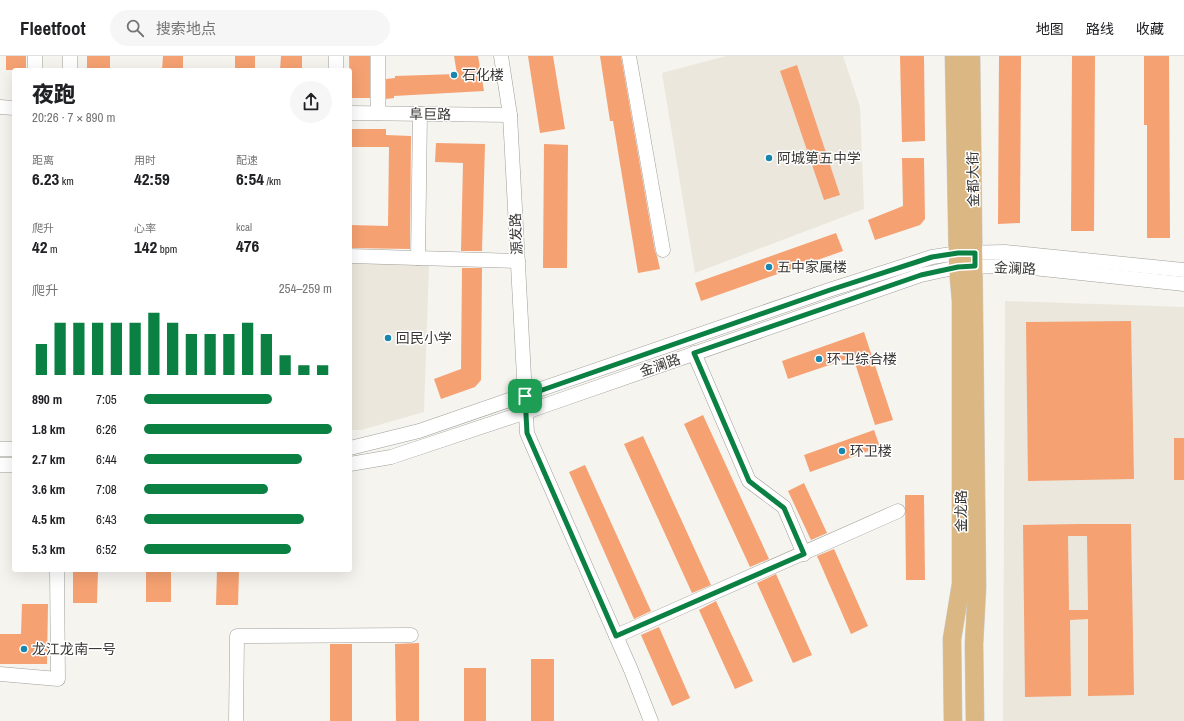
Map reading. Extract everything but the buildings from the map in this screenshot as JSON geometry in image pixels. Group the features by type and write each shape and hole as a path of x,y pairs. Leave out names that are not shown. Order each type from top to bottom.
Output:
{"main road":[{"name":"金都大街","path":"954,56 967,301"},
{"name":"金都大街","path":"966,260 972,56"},
{"name":"金龙路","path":"953,721 952,639 961,584 967,301"},
{"name":"金龙路","path":"967,301 977,580 974,644 975,721"}],"street":[{"path":"35,56 35,68"},
{"path":"70,56 70,68"},
{"path":"336,56 336,68"},
{"path":"378,56 378,113"},
{"name":"源发路","path":"501,56 510,115 527,433 616,636 645,704 650,721"},
{"path":"629,56 663,250"},
{"path":"0,107 12,108"},
{"name":"阜巨路","path":"352,113 510,115"},
{"path":"418,258 420,114"},
{"name":"金澜路","path":"352,464 391,457 966,260 1033,254 1184,270"},
{"path":"352,256 518,261"},
{"name":"金澜路","path":"352,447 419,430 525,396 830,290 932,257 1184,284"},
{"path":"694,353 749,481 784,508 804,554"},
{"path":"0,449 12,450"},
{"path":"0,465 12,465"},
{"path":"616,636 804,554 898,511"},
{"path":"0,674 58,679 58,572"},
{"path":"236,721 237,636 411,635"}],"shaded area":[{"name":"阿城第五中学","path":"726,56 843,56 860,107 864,209 695,273 662,73"},
{"name":"回民小学","path":"352,262 429,264 424,412 361,430 352,430"},
{"path":"1005,301 1184,307 1184,721 1003,721"}],"place":[{"name":"石化楼","path":"454,75"},
{"name":"阿城第五中学","path":"769,158"},
{"name":"五中家属楼","path":"769,267"},
{"name":"回民小学","path":"388,338"},
{"name":"环卫综合楼","path":"819,359"},
{"name":"环卫楼","path":"842,451"},
{"name":"龙江龙南一号","path":"24,649"}],"route":[{"path":"958,253 975,253 975,266 958,267 921,275 694,353 749,481 784,508 804,554 616,636 527,433 525,396 830,290 932,257 958,253"}]}
